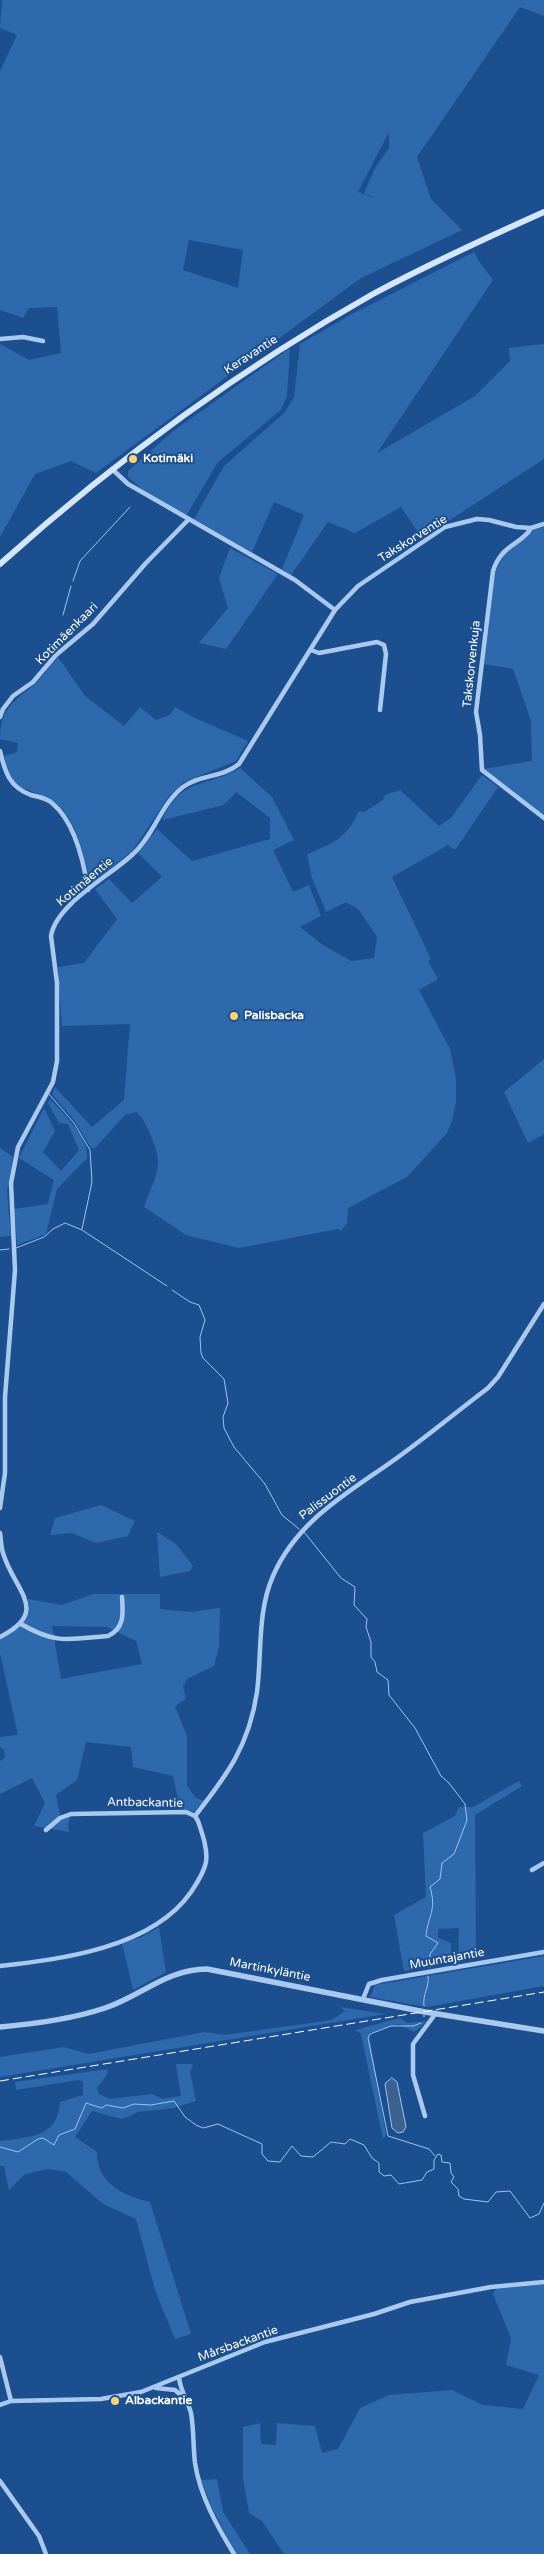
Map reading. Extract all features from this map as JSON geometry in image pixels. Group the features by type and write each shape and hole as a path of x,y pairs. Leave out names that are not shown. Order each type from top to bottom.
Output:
{"main road":[{"name":"Keravantie","path":"0,564 111,468 202,401 302,336 406,277 544,212"}],"street":[{"path":"0,339 23,337 43,341"},
{"path":"111,468 128,484 294,580 335,610"},
{"name":"Kotimäenkaari","path":"0,716 13,696 33,682 56,656 93,624 146,563 189,519"},
{"name":"Takskorventie","path":"335,610 358,586 445,528 477,519 516,527 531,528 544,524"},
{"name":"Takskorvenkuja","path":"531,528 527,534 504,550 496,560 493,571 476,712 480,735 482,770 544,818"},
{"name":"Kotimäentie","path":"0,1508 5,1473 5,1397 15,1270 11,1183 18,1147 53,1082 58,1061 57,983 51,936 53,925 88,890 142,846 179,791 196,780 226,773 239,764 335,610"},
{"path":"311,650 319,653 377,642 384,645 386,654 380,710"},
{"path":"0,751 10,781 28,794 48,800 59,810 74,834 88,890"},
{"name":"Palissuontie","path":"195,1816 221,1785 241,1749 256,1693 265,1603 273,1577 290,1543 315,1517 404,1453 488,1388 498,1377 544,1304"},
{"path":"0,1533 4,1556 26,1599 28,1610 21,1624 0,1637"},
{"path":"21,1624 43,1636 57,1640 108,1636 116,1632 121,1625 122,1597"},
{"name":"Antbackantie","path":"0,1966 44,1962 94,1951 154,1928 167,1918 197,1883 206,1860 202,1832 195,1816 175,1812 85,1812 60,1818 46,1830"},
{"path":"532,1870 544,1863"},
{"name":"Muuntajantie","path":"363,1999 369,1984 382,1980 544,1952"},
{"name":"Martinkyläntie","path":"0,2027 43,2022 105,2008 168,1976 193,1969 218,1970 436,2013 544,2031"},
{"path":"425,2116 413,2075 413,2044 436,2013"},
{"name":"Mårsbackantie","path":"12,2400 101,2399 154,2387 264,2342 374,2314 410,2302 491,2287 544,2282"},
{"path":"0,2357 12,2400 0,2405"},
{"path":"179,2377 184,2398 190,2412 195,2463 201,2488 234,2554"},
{"path":"154,2387 175,2390 184,2398"},
{"path":"0,2481 39,2536 46,2554"}],"shaded area":[{"path":"2,0 544,0 544,16 520,7 417,157 431,199 462,230 361,278 96,473 71,461 35,474 0,537 0,344 29,360 61,353 57,307 29,308 23,318 0,310 0,71 17,35 0,28","holes":["389,132 389,148 375,168 364,193 380,200 358,192","189,240 243,250 238,288 183,270"]},
{"path":"474,252 493,280 377,453 475,396 510,361 509,348 544,344 544,459 422,538 401,507 355,533 328,522 291,575 282,569 304,515 274,502 252,552 194,519 224,466 284,413 294,397 300,344 352,314"},
{"path":"290,348 287,396 281,410 218,462 186,516 148,494 128,477 128,471 172,432"},
{"path":"544,527 544,816 483,769 532,761 531,721 513,669 484,664 495,572 506,552 533,530"},
{"path":"230,548 278,574 226,649 199,643 228,608 219,578"},
{"path":"58,657 85,696 124,726 140,707 156,720 170,715 175,707 195,718 248,741 236,761 184,782 169,796 133,850 91,884 80,845 68,817 49,798 21,787 11,778 4,756 17,752 18,743 0,739 6,711 16,699 38,681"},
{"path":"240,768 272,797 294,840 273,850 293,892 309,885 321,916 300,927 323,945 351,961 374,958 377,937 359,910 346,902 326,912 312,878 307,854 325,847 338,839 349,828 359,811 364,812 383,800 385,795 400,790 439,826 451,818 482,775 498,787 455,850 448,845 392,877 431,959 428,961 438,979 419,990 450,1049 456,1078 456,1102 447,1133 407,1177 348,1208 347,1223 341,1231 338,1229 239,1248 186,1235 144,1207 156,1176 158,1160 155,1145 148,1129 136,1112 125,1115 95,1148 91,1148 74,1120 52,1094 55,1087 92,1127 124,1100 130,1024 62,1026 58,967 84,963 117,919 95,889 109,879 132,903 162,877 138,853 157,829 192,861 270,839 270,818 236,792 224,805 162,820 178,796 186,790"},
{"path":"544,1059 544,1134 528,1143 504,1092"},
{"path":"50,1099 80,1134 87,1150 87,1158 57,1189 46,1234 17,1245 14,1209 48,1204 54,1180 19,1158 44,1108 55,1131 43,1152 61,1171 79,1150 68,1124 59,1123 48,1103"},
{"path":"0,1148 13,1157 7,1192 11,1236 0,1237"},
{"path":"101,1505 135,1521 128,1536 96,1543 72,1533 50,1535 55,1518"},
{"path":"157,1532 176,1544 193,1566 190,1571 160,1577"},
{"path":"93,1594 160,1594 160,1609 191,1612 220,1608 219,1647 214,1666 187,1679 183,1687 186,1699 175,1706 187,1736 187,1786 196,1798 204,1801 194,1812 180,1808 173,1776 133,1767 131,1747 86,1742 77,1780 56,1795 60,1815 63,1818 71,1816 68,1824 69,1832 34,1826 45,1803 32,1778 0,1794 0,1761 5,1757 4,1750 0,1747 0,1737 18,1735 0,1653 0,1639 13,1632 26,1619 29,1607 28,1599 62,1605","holes":["52,1626 107,1627 136,1641 142,1664 61,1679"]},
{"path":"519,1781 522,1786 475,1815 476,1957 458,1961 459,1928 438,1929 438,1938 451,1943 451,1963 404,1971 394,1915 426,1897 423,1833 455,1816 459,1807 473,1807"},
{"path":"159,1927 166,1972 133,1990 122,1943 142,1937"},
{"path":"544,1956 544,1986 427,2007 370,1997 375,1985"},
{"path":"340,2007 385,2014 0,2077 0,2057 64,2047 88,2054 205,2032 225,2035 332,2020 345,2011"},
{"path":"400,2018 407,2023 427,2021 414,2032 398,2024 369,2033 386,2135 383,2139 361,2034 355,2030"},
{"path":"176,2064 193,2064 190,2072 196,2101 174,2108 138,2112 122,2119 92,2111 75,2137 97,2152 98,2163 106,2180 122,2192 150,2202 191,2334 175,2339 155,2290 136,2219 103,2204 66,2172 48,2169 25,2174 9,2190 4,2166 0,2166 0,2141 40,2134 54,2123 60,2102 83,2095 83,2082 79,2080 16,2090 15,2082 108,2069 107,2075 97,2088 99,2094 110,2099 152,2094 163,2099 181,2096"},
{"path":"392,2078 397,2082 406,2127 403,2132 398,2133 392,2128 385,2084"},
{"path":"544,2284 544,2554 284,2554 262,2521 249,2513 243,2478 243,2427 260,2423 261,2444 276,2445 277,2423 315,2426 322,2453 338,2449 360,2408 389,2395 452,2390 483,2405 523,2409 539,2375 506,2365 511,2338 493,2294 496,2289"},
{"path":"217,2479 223,2512 250,2554 236,2554 212,2508 201,2480"}],"waterway":[{"path":"73,581 80,561 130,507"},
{"path":"63,615 71,586"},
{"path":"49,1094 74,1123 90,1150 92,1182 82,1229"},
{"path":"16,1248 44,1237 53,1229 65,1223 82,1230 167,1286"},
{"path":"0,1250 9,1249"},
{"path":"172,1290 190,1302 199,1305 205,1320 200,1337 201,1353 203,1358 224,1379 228,1403 223,1417 224,1428 234,1447 265,1484 282,1515 299,1529"},
{"path":"304,1532 341,1578 355,1587 354,1605 367,1619 366,1627 371,1642 371,1657 375,1662 377,1672 388,1680 389,1695 415,1728 441,1776 449,1783 465,1804 467,1820 454,1854 442,1863 440,1879 430,1887 433,1902 426,1936 438,1943 430,1954 429,1967"},
{"path":"424,2006 428,1976"},
{"path":"421,2023 413,2026 391,2026 370,2034 368,2038 388,2136 429,2149 435,2156"},
{"path":"0,2147 18,2152 38,2139 43,2138 54,2145 59,2135 75,2129 86,2103 102,2108 106,2105 123,2108 134,2104 151,2105 174,2101 185,2117 196,2125 203,2128 218,2124 262,2144 262,2154 268,2161 280,2162 292,2146 301,2156 313,2157 331,2142 345,2144 350,2139 364,2145 372,2158 379,2163 379,2172 384,2176 391,2175 399,2184 422,2180 427,2172 434,2169 434,2160 438,2154 441,2155 442,2162 450,2163 451,2173 454,2177 451,2182 458,2189 459,2196 464,2199 488,2202 496,2192 510,2191 530,2218 539,2214 544,2203"}],"railway":[{"path":"0,2081 544,1992"}],"place":[{"name":"Kotimäki","path":"133,459"},
{"name":"Palisbacka","path":"234,1016"},
{"name":"Albackantie","path":"115,2401"}]}
